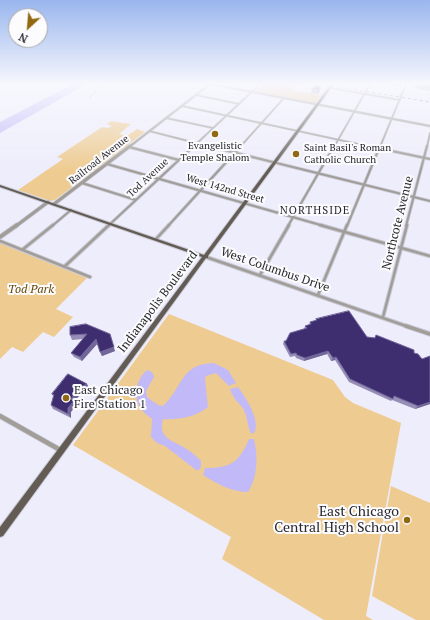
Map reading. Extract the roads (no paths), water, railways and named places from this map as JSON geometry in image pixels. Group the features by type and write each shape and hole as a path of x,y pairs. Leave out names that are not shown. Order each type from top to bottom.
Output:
{"main road":[{"name":"Indianapolis Boulevard","path":"0,534 312,113"},
{"name":"West Columbus Drive","path":"0,186 206,257"}],"street":[{"name":"Railroad Avenue","path":"54,204 173,113"},
{"path":"217,113 430,159"},
{"name":"Tod Avenue","path":"64,267 229,113"},
{"path":"156,240 271,113"},
{"path":"260,275 353,113"},
{"path":"359,113 430,126"},
{"path":"318,295 395,113"},
{"path":"166,118 212,128"},
{"path":"149,131 430,201"},
{"name":"Northcote Avenue","path":"383,317 430,133"},
{"path":"129,147 179,160"},
{"name":"West 142nd Street","path":"107,164 430,256"},
{"path":"82,183 136,200"},
{"path":"0,237 48,202"},
{"path":"22,250 71,210"},
{"path":"0,241 90,277"},
{"name":"West Columbus Drive","path":"206,257 430,334"},
{"path":"0,416 62,451"}],"place":[{"name":"Evangelistic Temple Shalom","path":"215,134"},
{"name":"Saint Basil's Roman Catholic Church","path":"296,154"},
{"name":"East Chicago Fire Station 1","path":"66,398"},
{"name":"East Chicago Central High School","path":"407,520"}],"district":[{"name":"NORTHSIDE","path":"315,211"}],"park label":[{"name":"Tod Park","path":"31,290"}]}
